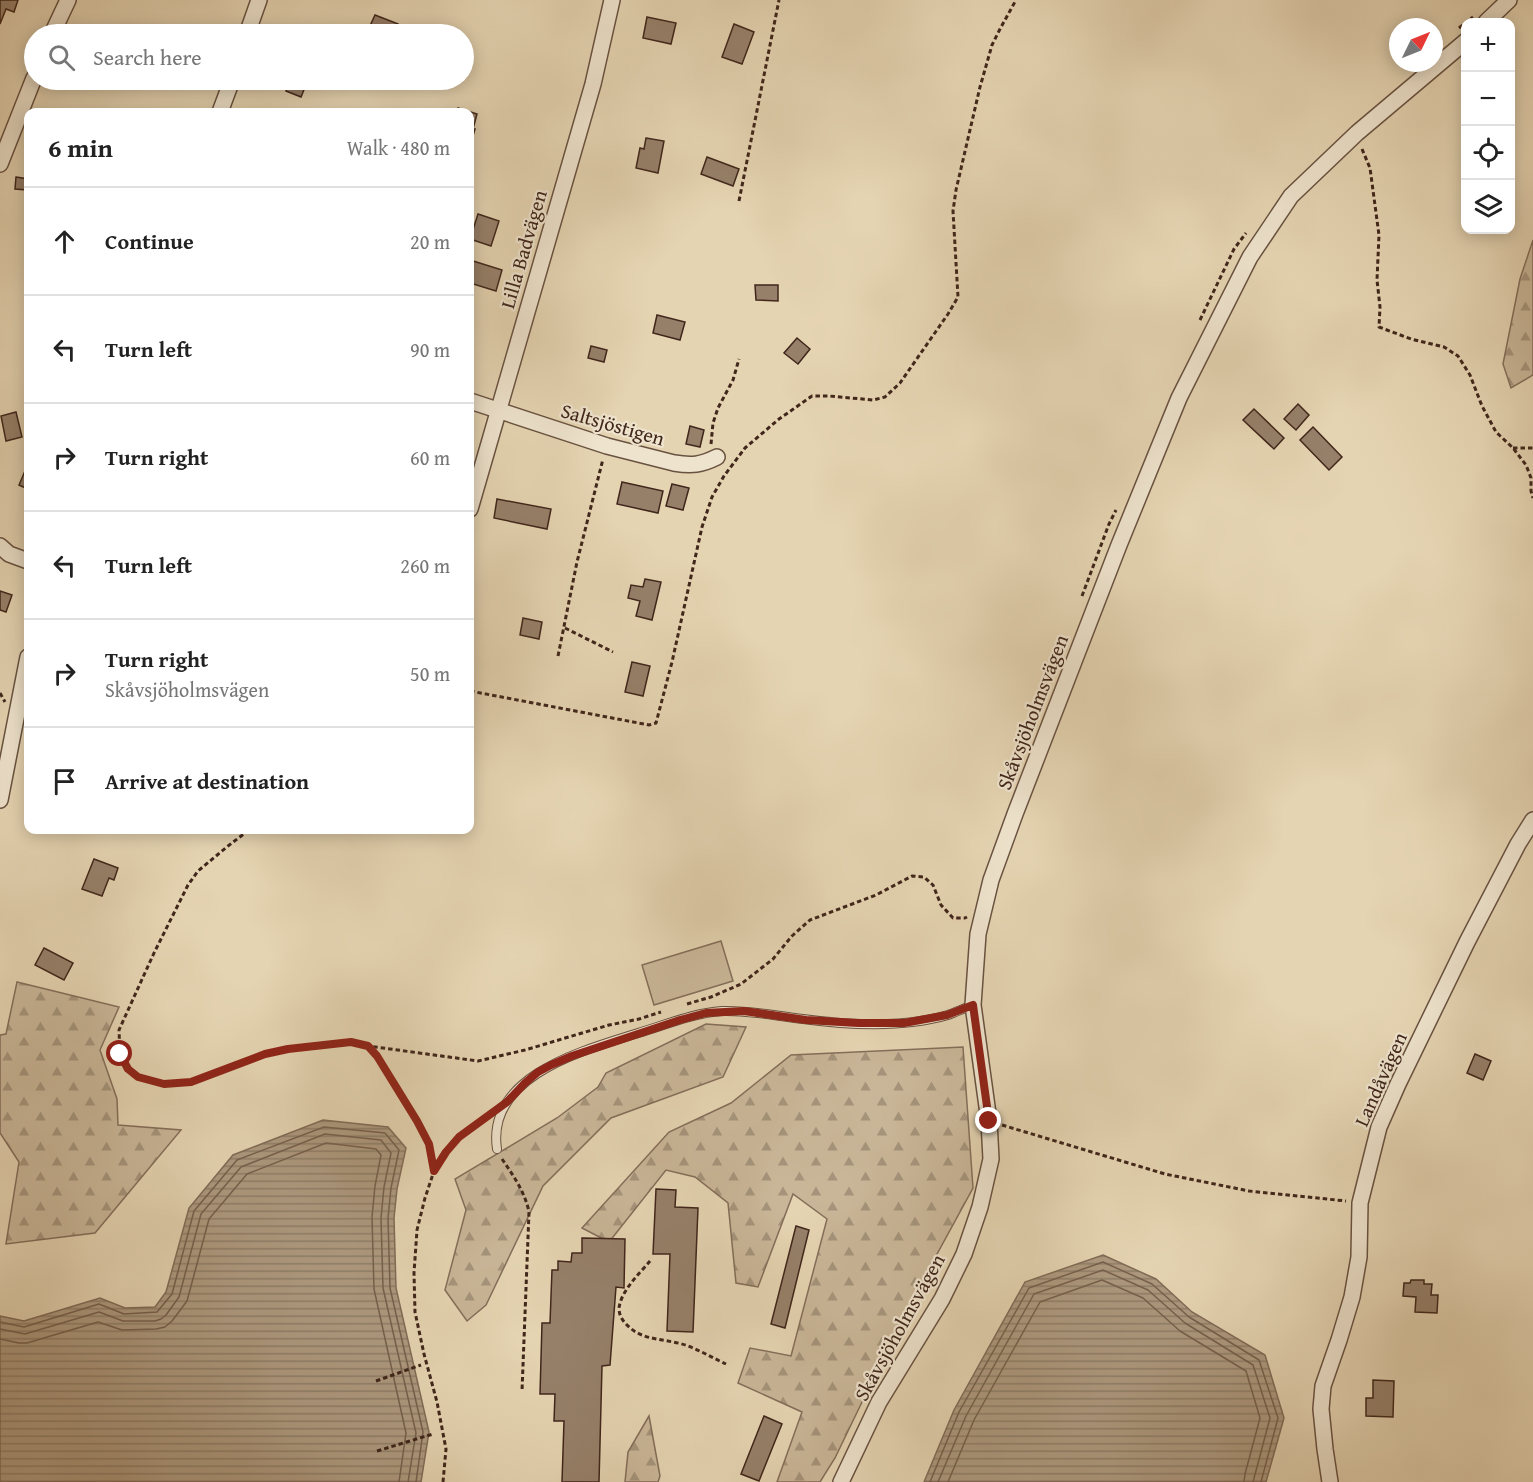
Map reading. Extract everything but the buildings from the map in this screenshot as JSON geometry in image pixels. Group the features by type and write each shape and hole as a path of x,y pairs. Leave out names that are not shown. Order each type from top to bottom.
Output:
{"street":[{"path":"57,24 68,0"},
{"path":"250,24 258,0"},
{"name":"Lilla Badvägen","path":"474,495 593,84 612,0"},
{"path":"1482,18 1509,0"},
{"name":"Skåvsjöholmsvägen","path":"841,1482 879,1402 942,1299 964,1254 980,1207 991,1159 989,1121 973,1005 978,934 991,880 1119,545 1179,398 1250,257 1291,196 1459,37"},
{"path":"0,164 29,90"},
{"path":"222,108 228,90"},
{"name":"Saltsjöstigen","path":"474,402 607,446 684,465 701,464 713,458"},
{"path":"0,546 9,554 24,560"},
{"path":"0,800 24,677"},
{"name":"Landåvägen","path":"1330,1482 1321,1409 1323,1386 1340,1340 1352,1297 1359,1257 1360,1203 1379,1127 1398,1084 1508,863 1533,820"}],"lane":[{"path":"497,1149 496,1129 507,1102 525,1083 551,1065 615,1041 706,1013 744,1011 806,1020 904,1023 947,1015 973,1005"}],"path":[{"path":"739,201 779,0"},
{"path":"474,693 649,725 656,723 702,527 712,497 724,476 745,448 778,419 812,396 873,400 885,397 900,383 958,297 953,211 956,190 992,45 1016,0"},
{"path":"1357,133 1370,168 1379,235 1377,280 1380,307 1379,327 1411,339 1444,347 1458,356 1470,375 1482,406 1496,432 1513,448 1526,465 1531,478 1533,498"},
{"path":"1197,327 1234,249 1246,233"},
{"path":"713,458 713,423 718,408 734,380 739,359"},
{"path":"558,656 577,562 607,446"},
{"path":"1513,448 1533,448"},
{"path":"1081,597 1119,503"},
{"path":"565,628 614,652"},
{"path":"244,834 198,871 188,885 119,1029 120,1054 128,1069 138,1077 164,1084 191,1082 265,1054 351,1042 478,1061 670,1010"},
{"path":"680,1006 711,997 741,984 773,959 792,936 810,920 876,895 912,876 924,878 933,885 941,905 953,918 965,918 975,911"},
{"path":"368,1046 377,1056 425,1136 429,1144 434,1171"},
{"path":"443,1482 446,1449 415,1312 414,1273 417,1230 434,1171 446,1152 459,1137 507,1102"},
{"path":"989,1121 1165,1174 1249,1191 1360,1203"},
{"path":"497,1149 521,1188 529,1212 522,1391"},
{"path":"650,1261 626,1292 619,1309 622,1320 642,1336 686,1345 726,1364"},
{"path":"376,1381 421,1365"},
{"path":"377,1451 433,1434"}],"green space":[{"path":"1533,240 1533,375 1511,388 1503,364 1520,279"},
{"path":"721,941 733,981 654,1005 642,965"},
{"path":"17,982 119,1007 100,1050 117,1099 118,1125 181,1130 95,1233 6,1244 19,1162 0,1133 0,1035 6,1034"},
{"path":"706,1024 746,1027 723,1077 611,1118 543,1186 486,1305 467,1321 445,1290 466,1210 455,1179 557,1118 598,1087 606,1073"},
{"path":"963,1047 973,1188 906,1311 835,1458 820,1482 777,1482 802,1412 738,1383 750,1348 791,1356 827,1219 793,1194 758,1287 736,1283 728,1203 695,1177 666,1170 609,1242 582,1228 669,1132 731,1103 791,1055"},
{"path":"649,1416 660,1476 658,1482 625,1482 628,1452"}],"water":[{"path":"323,1120 388,1127 406,1148 397,1189 394,1218 396,1288 429,1432 421,1482 0,1482 0,1316 24,1321 100,1298 125,1308 155,1307 166,1292 189,1208 233,1155"},
{"path":"1103,1255 1156,1279 1192,1312 1265,1355 1284,1418 1266,1482 924,1482 954,1410 1025,1282"}],"route":[{"path":"120,1054 128,1069 138,1077 164,1084 191,1082 265,1054 288,1049 351,1042 368,1046 377,1056 417,1121 429,1144 434,1171 459,1137 507,1102 538,1072 572,1056 680,1020 706,1013 744,1011 806,1020 904,1023 947,1015 973,1005 989,1121"}]}
